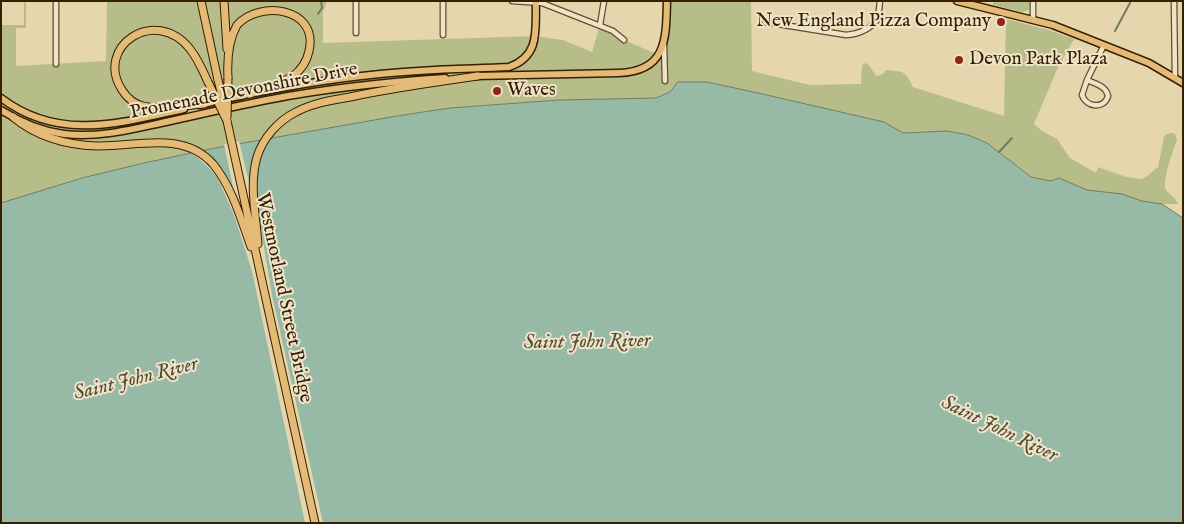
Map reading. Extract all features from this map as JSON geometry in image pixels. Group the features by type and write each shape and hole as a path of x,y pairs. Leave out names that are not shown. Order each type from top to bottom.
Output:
{"highway":[{"name":"Westmorland Street Bridge","path":"201,1 315,523"},
{"path":"224,1 228,78 227,120"},
{"path":"227,61 229,46 236,27 245,15 253,9 265,4 276,3 295,11 306,25 311,44 306,61 300,69 283,81 250,94"},
{"path":"204,104 166,108 142,105 132,101 119,86 116,75 116,63 125,43 134,35 156,29 183,41 196,57 227,120"},
{"path":"260,269 255,167 264,142 273,129 284,119 310,106 361,94 478,76"},
{"path":"13,117 31,131 75,144 103,146 160,142 185,146 196,151 212,163 226,185 260,269"},
{"path":"311,507 320,523"}],"main road":[{"path":"664,43 666,1"},
{"path":"957,1 1053,25 1149,63 1183,82"},
{"name":"Promenade Devonshire Drive","path":"1,98 20,111 45,120 64,125 84,127 122,122 250,94 326,80 380,74 509,66 519,63 530,53 535,36 536,2"},
{"name":"Promenade Devonshire Drive","path":"1,110 38,128 63,134 95,135 133,129 326,89 396,81 478,76 632,73 644,69 653,63 660,55 664,43"}],"street":[{"path":"56,1 56,64"},
{"path":"356,1 356,33"},
{"path":"443,1 443,35"},
{"path":"512,1 542,3 600,25 613,31 624,40"},
{"path":"600,25 604,1"},
{"path":"765,22 846,35 854,34 868,28 878,19 880,1"},
{"path":"1033,1 1033,20"},
{"path":"1174,1 1175,77"},
{"path":"664,43 665,81"},
{"path":"1087,80 1106,90 1108,96 1105,103 1092,105 1082,98 1087,80 1104,45"}],"shaded area":[{"path":"24,1 26,1 26,28 16,28 16,66 106,61 107,1 327,1 323,12 323,43 535,36 563,40 592,52 600,25 624,40 659,55 667,1 751,1 752,71 810,85 861,84 862,65 866,63 876,76 883,74 886,70 901,72 908,77 913,87 1004,116 1006,19 1049,30 1074,39 1058,67 1034,124 1057,139 1070,158 1096,173 1098,167 1126,177 1141,179 1158,167 1164,137 1166,134 1173,133 1176,135 1177,140 1168,165 1165,186 1166,190 1178,204 1142,201 1122,194 1087,190 1059,178 1051,181 1031,177 987,143 968,135 947,131 903,133 884,122 707,82 679,82 670,92 656,98 559,100 450,108 397,116 215,148 144,163 82,178 1,203 1,25 24,25"},
{"path":"993,1 1030,1 1029,10 1022,12 993,5"}],"water":[{"name":"Saint John River","path":"678,82 707,82 758,93 884,122 903,133 947,131 968,135 987,143 1031,177 1051,181 1059,178 1087,190 1122,194 1142,201 1162,204 1183,218 1183,523 1,523 1,203 82,178 215,148 450,108 559,100 656,98 670,92"}],"pier":[{"path":"272,135 262,153 258,169 258,211 272,295 323,523 305,523 252,271 234,215 218,179 197,157 186,151 198,149 210,158 235,196 224,144 239,141 251,190 252,169 259,146 264,137"}],"waterway":[{"path":"318,14 322,8 321,1"},
{"path":"1115,31 1131,1"},
{"path":"999,152 1012,138"}],"place":[{"name":"New England Pizza Company","path":"1001,22"},
{"name":"Devon Park Plaza","path":"959,60"},
{"name":"Waves","path":"497,91"}]}
